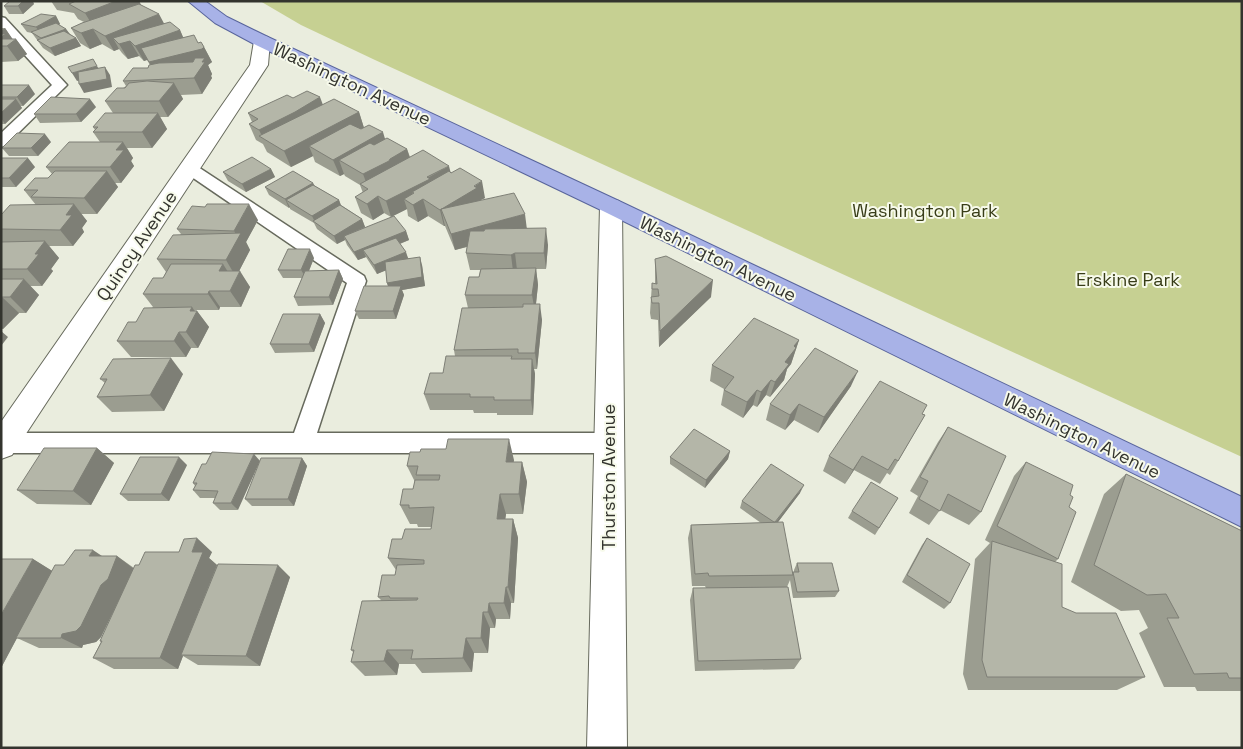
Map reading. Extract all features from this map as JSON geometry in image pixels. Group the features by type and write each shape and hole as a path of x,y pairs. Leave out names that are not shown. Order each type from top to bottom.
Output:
{"main road":[{"name":"Washington Avenue","path":"195,1 221,20 262,41 611,206 1242,513"}],"street":[{"name":"Quincy Avenue","path":"2,444 259,65 262,41"},
{"name":"Thurston Avenue","path":"607,748 611,206"}],"lane":[{"path":"1,21 60,85 1,142"},
{"path":"189,168 357,280 302,443"},
{"path":"2,444 609,443"}],"green space":[{"path":"260,1 1242,1 1242,457 375,60 301,25"}],"building":[{"path":"10,1 23,1 18,6 4,6"},
{"path":"76,1 116,1 85,13 69,4"},
{"path":"139,4 159,14 105,36 93,29 81,33 71,28 82,23"},
{"path":"41,14 56,16 36,27 21,24"},
{"path":"170,22 180,30 135,46 130,41 119,44 113,38"},
{"path":"56,23 66,29 41,38 31,32"},
{"path":"64,31 76,38 50,48 37,40"},
{"path":"194,35 198,43 201,42 204,47 202,49 149,62 141,48"},
{"path":"1,39 16,39 7,46 1,46"},
{"path":"195,58 205,58 202,62 205,62 194,78 123,81 133,68 148,68 149,65 159,63 193,62"},
{"path":"93,59 97,66 72,73 68,67"},
{"path":"105,67 107,79 79,84 78,72"},
{"path":"147,81 174,83 159,101 105,101 117,88 125,88 129,83"},
{"path":"1,85 29,85 17,97 1,97"},
{"path":"307,91 320,97 259,130 249,124 258,119 248,113 287,95 293,98"},
{"path":"51,97 90,99 76,114 34,114"},
{"path":"1,99 16,99 1,113"},
{"path":"334,99 359,112 284,151 259,136"},
{"path":"105,113 158,113 142,132 93,132 98,127 93,127"},
{"path":"350,124 361,129 369,125 383,132 333,160 309,146"},
{"path":"17,133 45,134 31,148 2,148"},
{"path":"387,138 407,149 389,161 363,174 339,160 370,143 374,145"},
{"path":"69,142 123,142 116,150 124,150 110,167 46,167"},
{"path":"423,150 449,166 427,177 430,179 386,201 378,196 367,204 355,197 368,189 360,184"},
{"path":"252,157 271,169 242,184 223,172"},
{"path":"1,158 28,158 9,178 1,178"},
{"path":"460,168 482,181 474,186 477,188 440,210 423,199 413,205 404,199 414,193 412,192 449,171 451,173"},
{"path":"55,171 107,171 84,198 31,197 38,190 24,190 35,178 48,178"},
{"path":"293,171 313,183 285,199 265,187"},
{"path":"313,185 339,200 312,216 286,200"},
{"path":"514,193 525,214 451,234 441,209"},
{"path":"74,204 66,215 72,215 60,230 1,229 1,215 10,205"},
{"path":"207,204 249,204 234,231 177,229 192,206 205,207"},
{"path":"340,205 362,219 334,236 313,221"},
{"path":"394,216 406,231 354,252 344,236"},
{"path":"546,228 544,253 515,253 511,255 466,253 470,231"},
{"path":"241,233 226,260 157,259 173,235"},
{"path":"396,238 406,252 374,265 363,250"},
{"path":"45,241 35,254 39,254 27,269 1,269 1,242"},
{"path":"288,249 310,249 301,270 278,270"},
{"path":"666,256 713,280 660,331 659,303 652,303 651,297 659,296 658,289 652,289 652,283 657,284 655,259"},
{"path":"420,257 422,277 387,283 385,262"},
{"path":"171,264 223,264 219,271 240,271 230,291 209,291 208,294 143,294 153,278 163,278"},
{"path":"536,268 532,295 465,295 469,277 479,277 481,269"},
{"path":"339,270 329,297 294,297 305,271"},
{"path":"1,279 24,279 10,297 1,298"},
{"path":"364,286 401,286 393,311 355,311"},
{"path":"523,304 540,304 535,353 518,353 518,349 454,350 462,308 523,307"},
{"path":"192,307 190,311 197,311 186,332 179,332 174,341 117,341 128,322 136,322 144,308"},
{"path":"283,314 320,314 309,344 270,344"},
{"path":"754,318 799,340 794,346 796,348 785,362 789,364 775,382 771,380 761,392 757,390 747,402 724,390 734,377 712,365"},
{"path":"815,348 858,371 824,417 799,404 790,415 770,404"},
{"path":"446,356 512,356 511,359 532,359 531,400 494,400 494,397 470,397 470,394 424,394 430,373 443,373"},
{"path":"171,358 150,395 97,397 107,379 100,379 113,359"},
{"path":"880,381 927,405 922,414 925,415 898,461 895,459 888,470 862,456 853,470 829,456"},
{"path":"948,427 1006,456 981,512 948,494 940,511 919,499 928,481 920,477"},
{"path":"694,429 730,451 706,480 670,457"},
{"path":"448,439 509,439 506,462 522,462 519,494 500,494 497,519 513,519 508,587 506,587 504,603 489,603 488,612 483,612 481,638 466,638 463,658 411,659 413,650 387,650 384,661 351,662 354,650 351,650 362,601 417,600 418,598 378,597 382,575 395,575 397,565 424,564 424,560 388,558 392,539 402,539 405,529 431,529 434,507 409,508 409,505 400,505 403,489 413,489 415,480 439,480 440,475 416,475 418,466 407,466 410,452 420,452 421,449 446,449"},
{"path":"44,448 97,448 73,491 17,490"},
{"path":"212,452 254,454 231,503 213,503 218,491 193,490 197,483 193,483 202,464 206,464"},
{"path":"140,457 179,457 161,494 120,494"},
{"path":"261,458 302,458 288,499 245,499"},
{"path":"1026,462 1073,485 1070,495 1073,497 1069,507 1076,512 1058,559 997,526"},
{"path":"771,464 804,485 775,522 742,501"},
{"path":"1126,474 1242,531 1242,678 1229,678 1227,673 1194,674 1167,618 1179,618 1166,594 1147,595 1094,565"},
{"path":"871,482 898,498 879,528 852,511"},
{"path":"783,522 793,575 709,576 708,573 695,574 691,525"},
{"path":"197,538 192,552 203,552 160,658 93,658 135,565 139,565 145,552 179,552 184,539"},
{"path":"927,538 970,564 950,603 907,575"},
{"path":"992,541 1062,564 1062,607 1076,613 1116,613 1145,677 987,677 982,660"},
{"path":"75,550 93,550 89,556 117,556 108,579 101,585 81,626 76,631 62,634 61,638 16,638 55,565 64,565"},
{"path":"1,559 33,559 1,615"},
{"path":"797,563 832,563 839,591 797,592 793,572 799,572"},
{"path":"218,564 278,565 246,656 181,655"},
{"path":"788,587 801,659 698,661 693,588"}],"park label":[{"name":"Washington Park","path":"925,211"},
{"name":"Erskine Park","path":"1128,280"}]}
